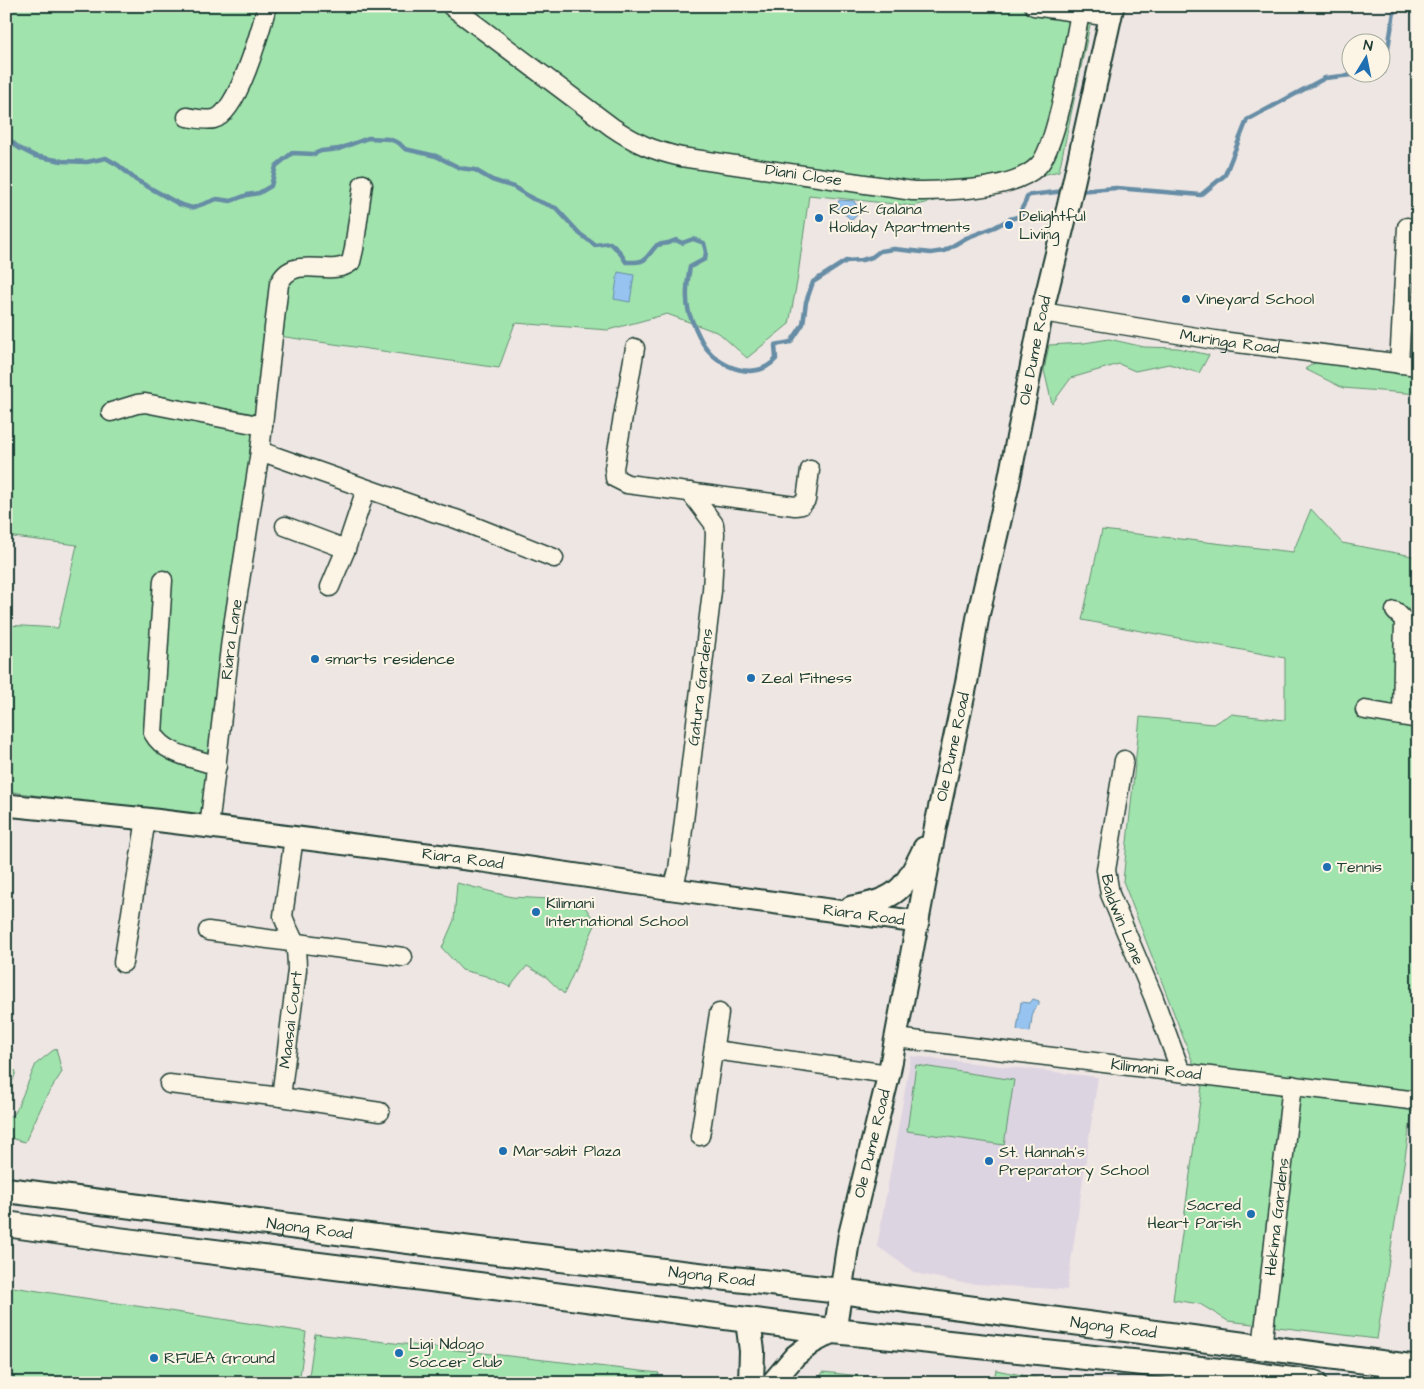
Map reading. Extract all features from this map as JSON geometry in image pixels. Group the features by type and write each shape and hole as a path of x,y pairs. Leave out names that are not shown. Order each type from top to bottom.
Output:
{"main road":[{"name":"Ngong Road","path":"6,1190 471,1249 840,1291 1418,1368"},
{"name":"Ngong Road","path":"6,1224 127,1242 472,1284 835,1332 1249,1374 1314,1383"},
{"path":"748,1321 752,1351 751,1383"}],"street":[{"path":"187,116 213,120 220,117 226,110 251,61 267,6"},
{"name":"Diani Close","path":"451,6 612,127 632,141 652,150 690,158 913,191 952,191 988,187 1020,177 1038,166 1050,144 1066,84 1080,13"},
{"path":"1034,6 1080,13 1112,12"},
{"name":"Ole Dume Road","path":"835,1332 849,1237 889,1074 936,824 967,680 978,616 1008,486 1042,312 1069,203 1112,12"},
{"name":"Riara Lane","path":"209,828 231,639 260,451 279,284 282,276 289,271 309,267 344,266 350,262 354,249 363,184"},
{"path":"1399,364 1407,227"},
{"name":"Muringa Road","path":"1042,312 1221,341 1418,366"},
{"path":"634,348 614,468 615,478 627,484 795,506 802,505 806,500 810,470"},
{"path":"111,412 145,403 263,426"},
{"path":"260,451 456,519 554,558"},
{"path":"330,587 346,549 366,489"},
{"name":"Gatura Gardens","path":"673,889 678,870 712,591 715,534 714,524 690,492"},
{"path":"285,526 346,549"},
{"path":"163,580 154,733 158,742 166,749 217,766"},
{"path":"1365,710 1410,717 1404,620 1395,611"},
{"name":"Baldwin Lane","path":"1124,760 1106,870 1107,882 1110,894 1153,996 1181,1072"},
{"name":"Riara Road","path":"6,805 146,819 482,861 918,922"},
{"path":"124,963 146,819"},
{"path":"833,910 873,903 892,896 903,886 918,862 936,824"},
{"name":"Maasai Court","path":"281,1097 297,970 297,954 294,942 283,916 294,837"},
{"path":"208,931 403,957"},
{"path":"700,1136 719,1013"},
{"name":"Kilimani Road","path":"896,1038 1418,1101"},
{"path":"714,1050 889,1074"},
{"path":"169,1084 281,1097 380,1112"},
{"name":"Hekima Gardens","path":"1262,1348 1292,1085"},
{"path":"772,1383 795,1356 812,1343 835,1332"}],"shaded area":[{"name":"St. Hannah's Preparatory School","path":"911,1056 1098,1077 1067,1290 962,1283 915,1273 877,1246"}],"green space":[{"path":"6,6 1094,6 1059,171 913,206 809,195 789,324 747,358 719,333 667,314 608,330 515,323 499,368 265,334 204,820 6,791 6,625 58,628 77,545 6,536"},
{"path":"1109,339 1144,347 1178,348 1209,355 1199,373 1169,364 1135,371 1119,364 1071,378 1052,404 1044,370 1049,345"},
{"path":"1335,350 1418,356 1418,394 1343,388 1305,369"},
{"path":"1311,509 1342,543 1418,557 1418,1088 1412,1112 1377,1339 1228,1321 1200,1304 1173,1300 1202,1086 1123,881 1140,717 1213,724 1231,714 1285,720 1285,658 1082,620 1102,530 1293,552"},
{"path":"457,883 512,897 550,899 585,907 596,923 564,994 546,977 527,966 510,987 486,976 462,970 442,948 454,920"},
{"path":"56,1048 62,1072 46,1097 25,1142 6,1137 6,1118 15,1113 36,1064"},
{"path":"916,1065 1014,1080 1004,1145 907,1131"},
{"path":"6,1069 16,1071 8,1096 6,1097"},
{"name":"RFUEA Ground","path":"6,1286 306,1332 299,1383 6,1383"},
{"name":"Ligi Ndogo Soccer club","path":"315,1334 659,1373 657,1383 308,1383"},
{"path":"996,1370 1037,1378 1083,1383 993,1383"},
{"path":"823,1372 925,1383 816,1383"}],"water":[{"path":"839,200 854,201 858,208 857,215 852,220 837,208"},
{"path":"618,272 634,275 630,302 614,299"},
{"path":"1033,999 1039,1001 1039,1004 1033,1010 1030,1032 1017,1030 1021,1002 1030,1003"}],"waterway":[{"path":"1391,32 1395,6"},
{"path":"1078,191 1116,188 1201,195 1225,175 1247,120 1325,78 1342,76"},
{"path":"6,137 19,148 35,156 62,161 87,162 106,158 136,180 179,204 192,208 217,199 231,201 259,193 271,186 276,166 292,153 314,154 321,151 339,149 368,138 389,139 399,143 405,149 436,156 460,168 475,170 492,180 514,187 533,199 556,208 580,234 595,245 610,243 619,251 626,262 642,261 657,245 676,240 682,243 693,239 704,243 705,259 690,267 687,290 689,313 702,342 711,353 728,366 748,371 768,366 776,359 775,345 791,342 803,324 806,302 813,282 846,261 862,260 872,257 880,251 894,249 931,253 944,251 966,238 1021,216 1023,213 1021,210 1027,197 1030,195 1065,191"}],"place":[{"name":"Rock Galana Holiday Apartments","path":"819,218"},
{"name":"Delightful Living","path":"1009,225"},
{"name":"Vineyard School","path":"1186,299"},
{"name":"smarts residence","path":"315,659"},
{"name":"Zeal Fitness","path":"751,678"},
{"name":"Tennis","path":"1327,867"},
{"name":"Kilimani International School","path":"536,912"},
{"name":"Marsabit Plaza","path":"503,1151"},
{"name":"St. Hannah's Preparatory School","path":"989,1161"},
{"name":"Sacred Heart Parish","path":"1251,1214"},
{"name":"Ligi Ndogo Soccer club","path":"399,1353"},
{"name":"RFUEA Ground","path":"154,1358"}]}
